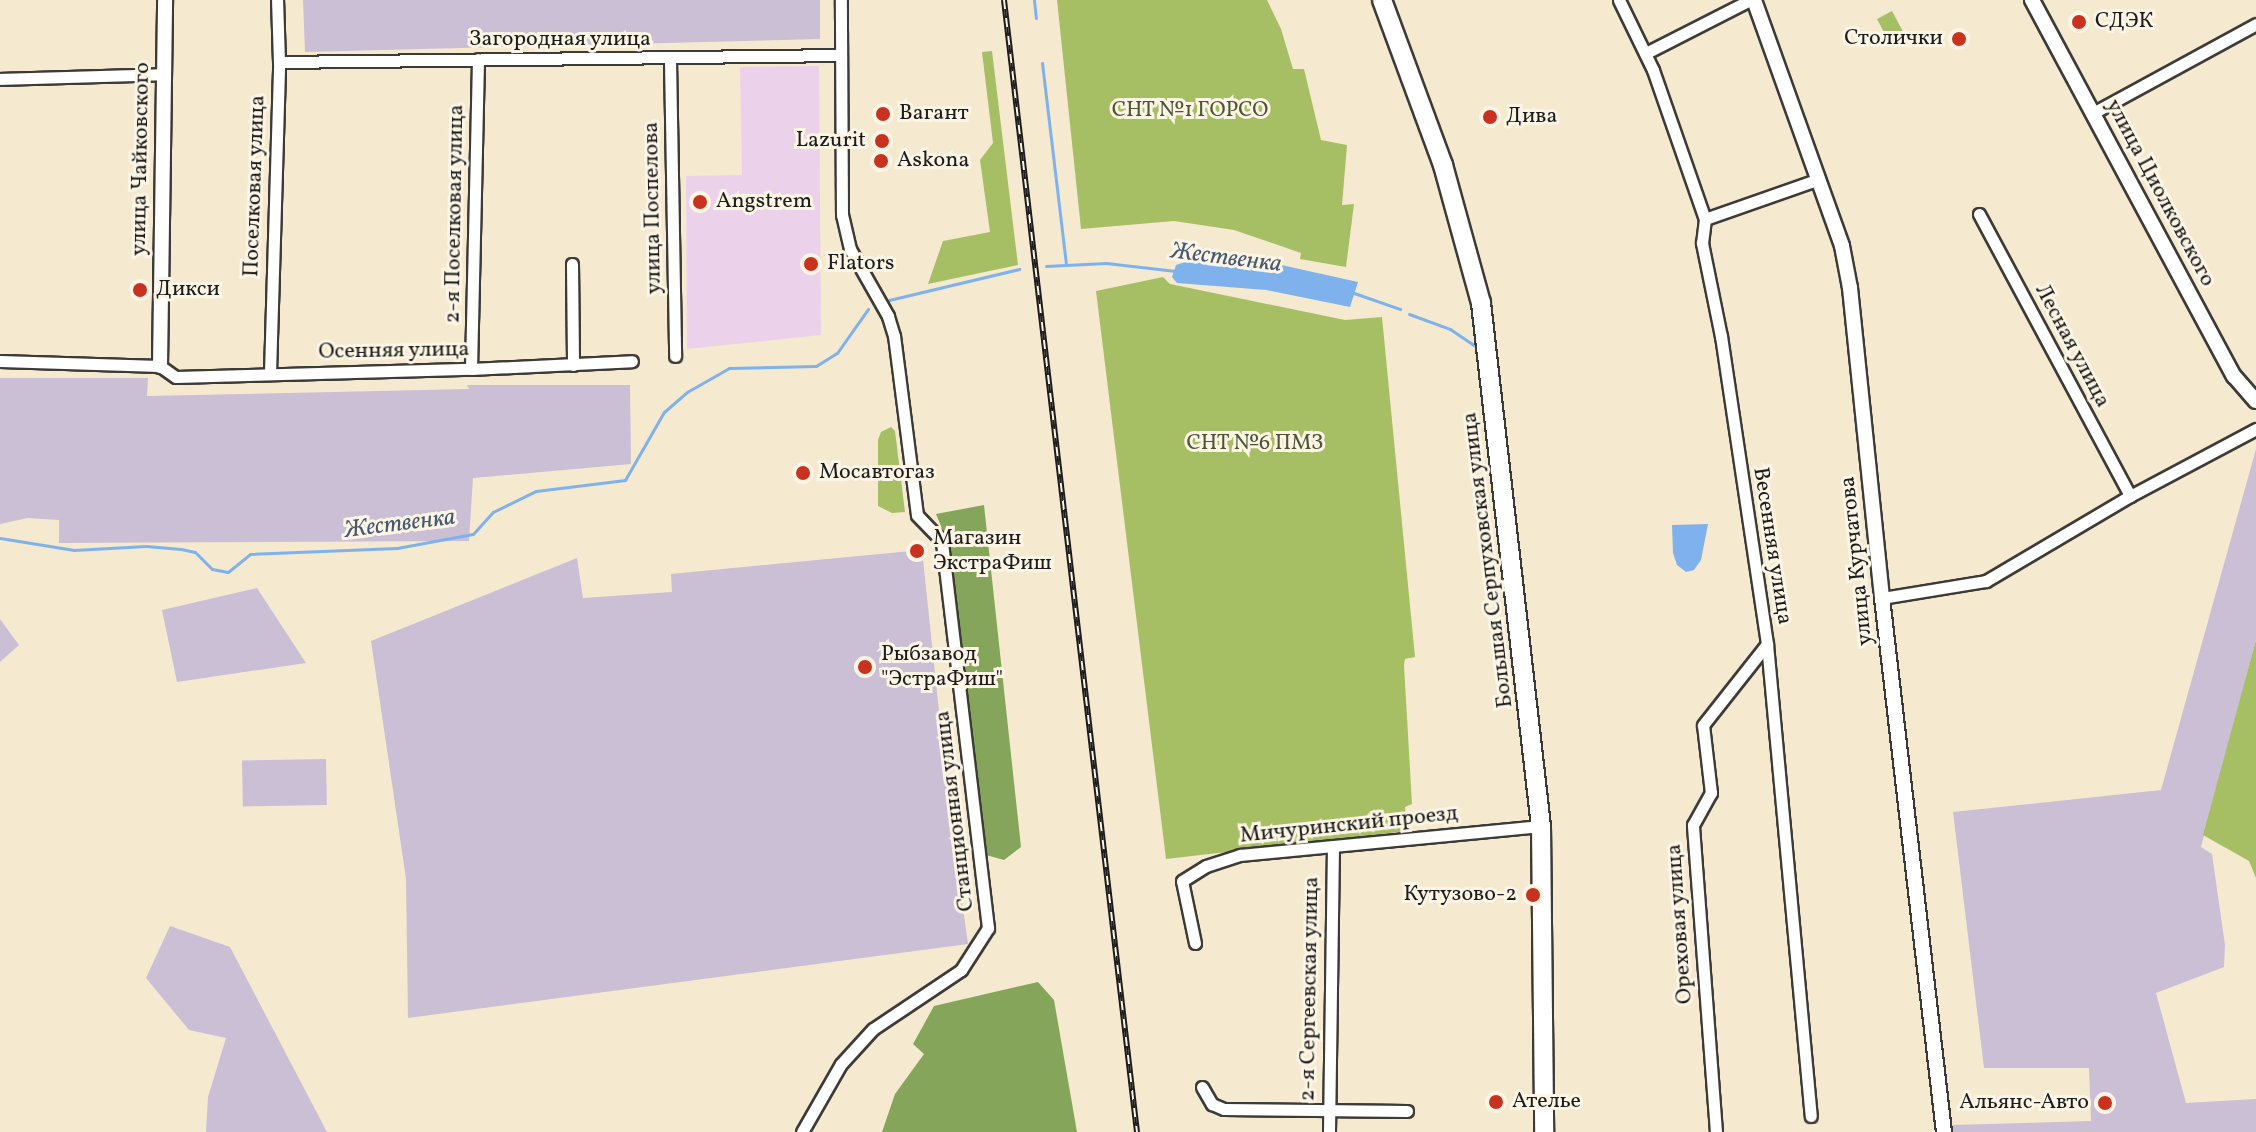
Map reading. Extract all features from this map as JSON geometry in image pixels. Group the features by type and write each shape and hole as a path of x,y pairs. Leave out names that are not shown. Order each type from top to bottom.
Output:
{"main road":[{"name":"Большая Серпуховская улица","path":"1382,0 1443,165 1477,282 1513,559 1541,826 1544,1132"},
{"name":"Большая Серпуховская улица","path":"1393,0 1469,212 1495,324 1550,812 1555,1132"}],"street":[{"name":"улица Чайковского","path":"160,366 165,0"},
{"name":"Поселковая улица","path":"270,373 279,62 277,0"},
{"name":"Станционная улица","path":"802,1132 841,1064 873,1029 961,970 988,928 942,541 917,515 894,336 888,316 850,249 842,215 841,0"},
{"name":"Весенняя улица","path":"1619,0 1646,53 1705,219 1702,243 1721,336 1767,644 1811,1116"},
{"path":"1646,53 1752,0"},
{"name":"улица Курчатова","path":"1752,0 1842,246 1850,288 1882,598 1944,1132"},
{"name":"улица Циолковского","path":"2032,0 2234,376 2256,401"},
{"path":"2093,113 2256,24"},
{"name":"Загородная улица","path":"279,62 670,60 841,55"},
{"name":"2-я Поселковая улица","path":"471,369 478,59"},
{"name":"улица Поспелова","path":"670,60 675,356"},
{"path":"0,79 165,74"},
{"path":"1705,219 1819,179"},
{"name":"Лесная улица","path":"1979,214 2130,496"},
{"path":"572,264 573,365"},
{"name":"Осенняя улица","path":"0,361 160,366 176,377 632,361"},
{"path":"1882,598 1986,581 2130,496 2256,429"},
{"name":"Ореховая улица","path":"1716,1132 1693,825 1711,793 1703,725 1767,644"},
{"name":"Мичуринский проезд","path":"1195,943 1182,881 1206,866 1240,855 1541,826"},
{"name":"2-я Сергеевская улица","path":"1329,1132 1333,847"},
{"path":"1202,1087 1212,1104 1224,1109 1407,1111"}],"shaded area":[{"path":"303,0 820,0 820,39 305,52"},
{"path":"819,66 821,335 687,349 686,176 742,175 740,67"},
{"path":"0,378 148,378 147,396 469,389 467,385 630,385 631,464 473,478 469,541 59,543 59,520 28,518 0,524"},
{"path":"2256,449 2256,640 2201,847 2212,854 2225,945 2224,967 2156,993 2186,1103 2256,1099 2256,1132 1952,1132 1951,1125 2091,1121 2089,1068 1984,1068 1953,812 2161,790"},
{"path":"922,550 949,806 968,944 408,1018 406,879 371,641 577,558 583,598 672,592 671,574"},
{"path":"257,588 306,663 177,682 162,610"},
{"path":"0,619 19,645 0,662"},
{"path":"326,759 327,805 243,806 242,760"},
{"path":"170,926 230,947 327,1132 206,1132 208,1097 226,1038 189,1030 146,978"}],"green space":[{"name":"СНТ №1 ГОРСО","path":"1057,0 1267,0 1281,29 1293,69 1304,69 1321,140 1347,145 1342,205 1354,204 1346,267 1300,259 1301,253 1234,230 1174,221 1081,229"},
{"path":"1892,11 1906,37 1891,45 1877,19"},
{"path":"992,51 1018,265 928,284 943,241 990,232 980,160 993,143 982,52"},
{"name":"СНТ №6 ПМЗ","path":"1163,277 1170,284 1345,320 1382,317 1415,657 1405,659 1404,665 1412,804 1405,807 1407,831 1166,859 1096,291"},
{"path":"891,427 895,431 905,512 892,513 878,506 878,440 881,432"},
{"path":"984,505 1021,847 1004,860 986,855 957,611 946,538 936,514"},
{"path":"2256,640 2256,878 2249,861 2203,835"},
{"path":"1038,982 1054,1000 1077,1132 882,1132 895,1094 924,1054 913,1044 934,1006"}],"water":[{"path":"1198,258 1241,266 1268,262 1358,282 1350,307 1266,290 1177,283 1172,277 1176,265"},
{"path":"1708,524 1701,560 1694,570 1686,572 1677,565 1673,553 1672,525"}],"waterway":[{"path":"1034,0 1036,18"},
{"path":"1042,63 1066,265"},
{"name":"Жественка","path":"1046,266 1106,263 1176,271"},
{"name":"Жественка","path":"889,300 1019,269"},
{"name":"Жественка","path":"1354,293 1400,309"},
{"name":"Жественка","path":"0,538 74,550 146,546 181,549 195,552 212,569 228,572 250,554 397,548 473,534 493,512 536,491 625,480 664,412 687,392 729,368 816,366 837,353 868,309"},
{"name":"Жественка","path":"1409,314 1450,329 1474,345"}],"railway":[{"path":"1004,0 1137,1132"}],"place":[{"name":"СДЭК","path":"2079,22"},
{"name":"Столички","path":"1959,39"},
{"name":"Вагант","path":"883,114"},
{"name":"Дива","path":"1490,117"},
{"name":"Lazurit","path":"882,141"},
{"name":"Askona","path":"881,161"},
{"name":"Angstrem","path":"700,202"},
{"name":"Flators","path":"811,264"},
{"name":"Дикси","path":"140,290"},
{"name":"Мосавтогаз","path":"803,473"},
{"name":"Магазин ЭкстраФиш","path":"917,551"},
{"name":"Рыбзавод \"ЭстраФиш\"","path":"865,667"},
{"name":"Кутузово-2","path":"1533,895"},
{"name":"Ателье","path":"1496,1102"},
{"name":"Альянс-Авто","path":"2105,1103"}]}
